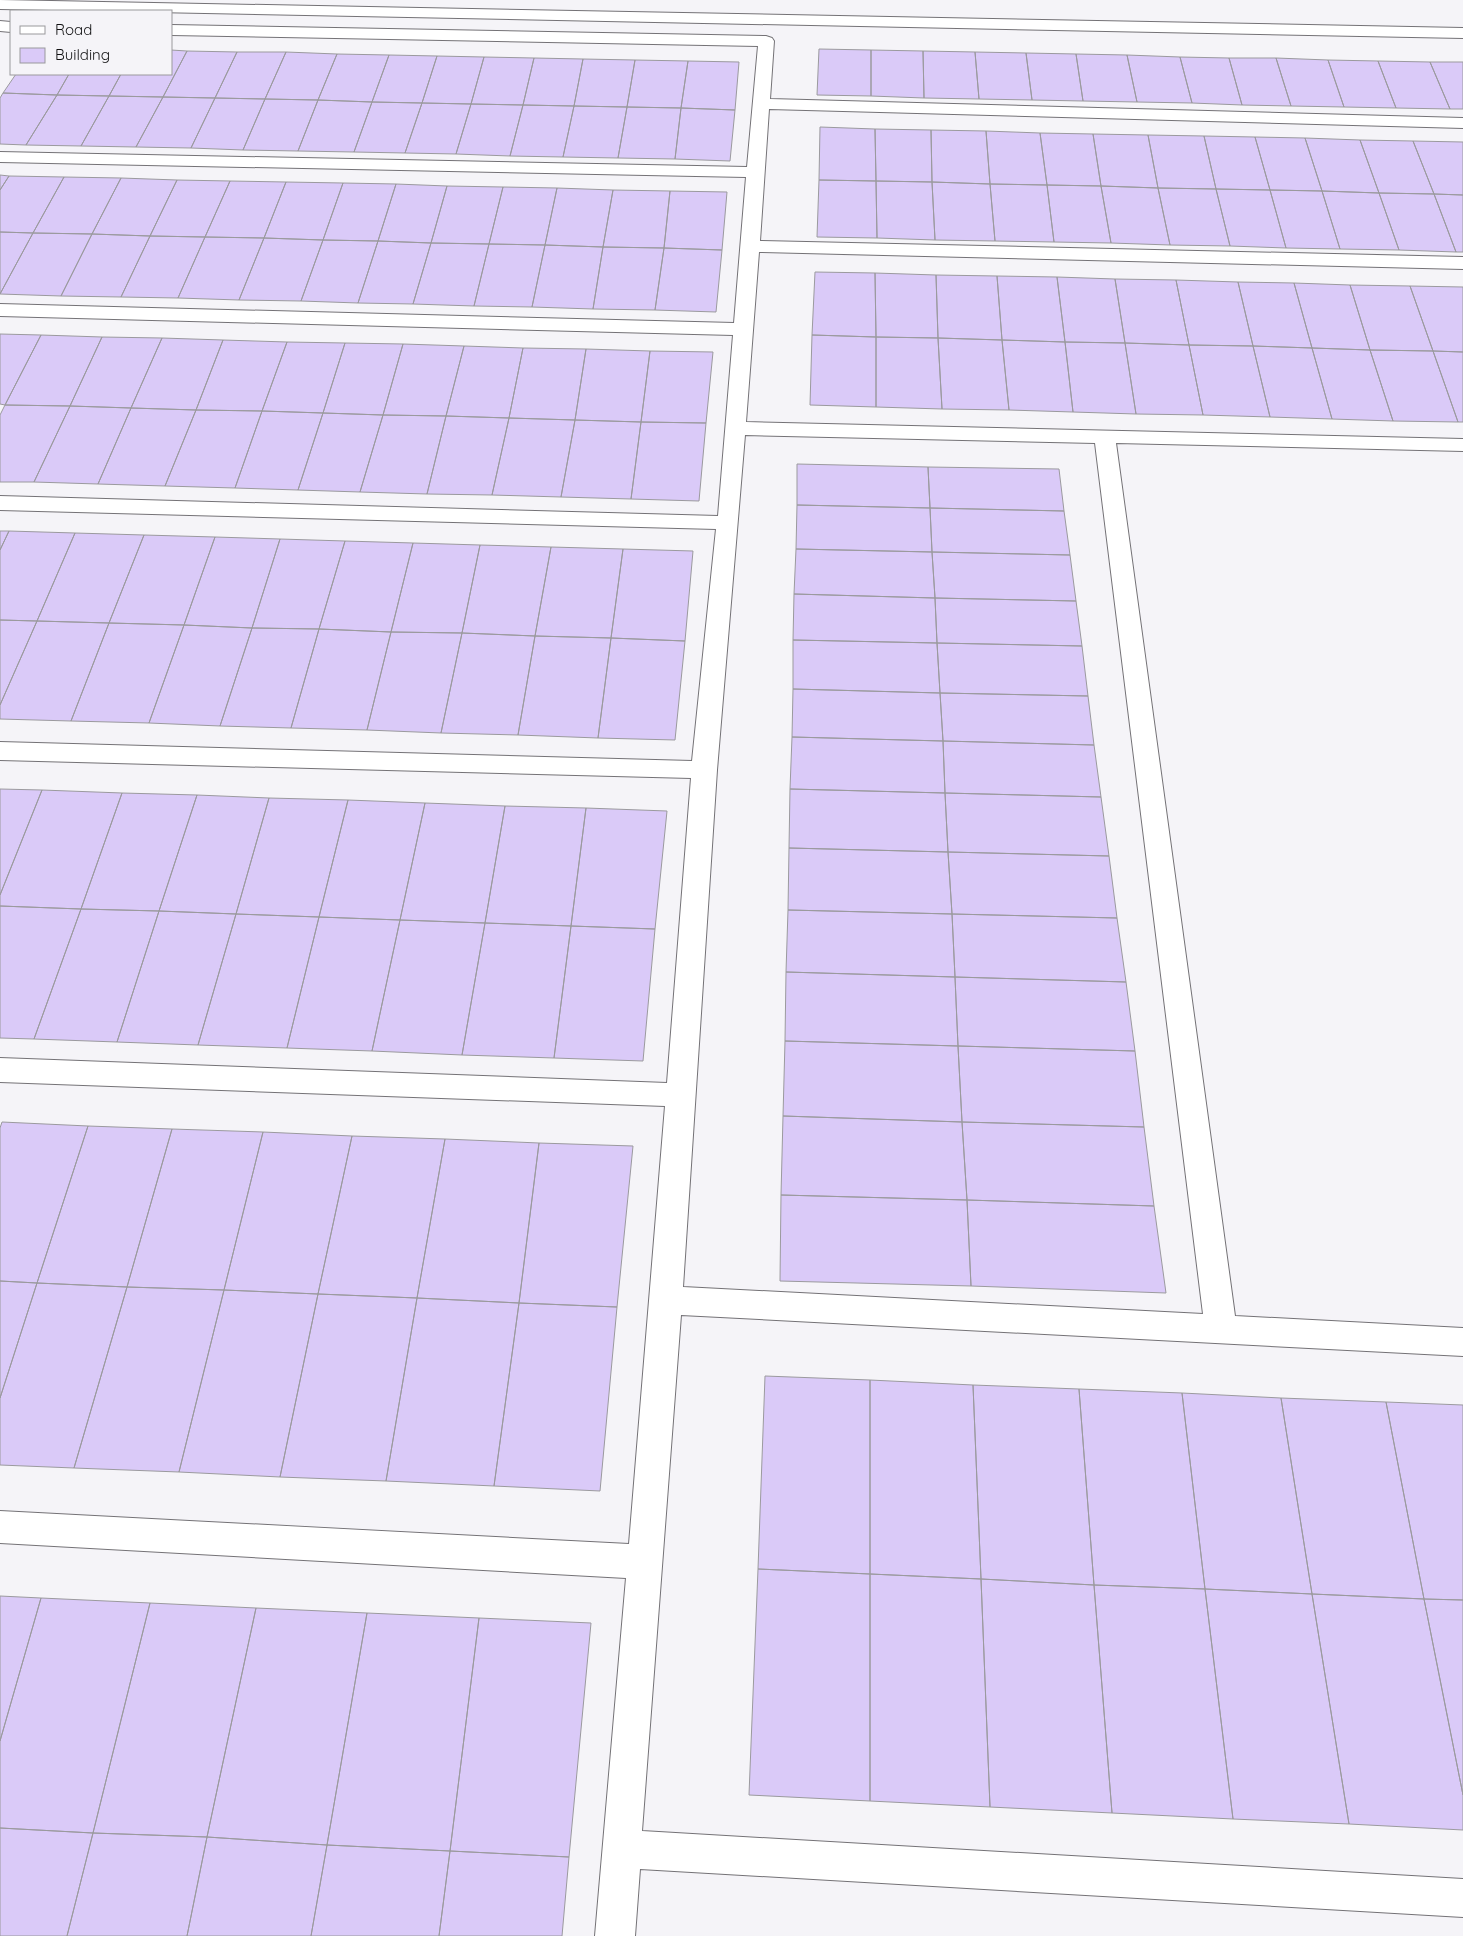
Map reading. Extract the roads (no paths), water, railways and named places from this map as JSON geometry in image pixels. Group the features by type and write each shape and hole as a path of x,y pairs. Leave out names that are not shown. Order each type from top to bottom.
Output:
{"street":[{"path":"623,16 626,0"},
{"path":"0,4 623,16 882,14 1463,33"},
{"path":"172,30 766,41 728,524 704,770 666,1300 615,1936"},
{"path":"760,104 1463,123"},
{"path":"0,157 755,172"},
{"path":"749,246 1463,263"},
{"path":"0,310 743,329"},
{"path":"735,428 1463,445"},
{"path":"1105,436 1221,1329"},
{"path":"0,503 728,524"},
{"path":"0,751 704,770"},
{"path":"0,1070 680,1095"},
{"path":"666,1300 1463,1342"},
{"path":"0,1527 644,1562"},
{"path":"622,1849 1463,1898"}]}
